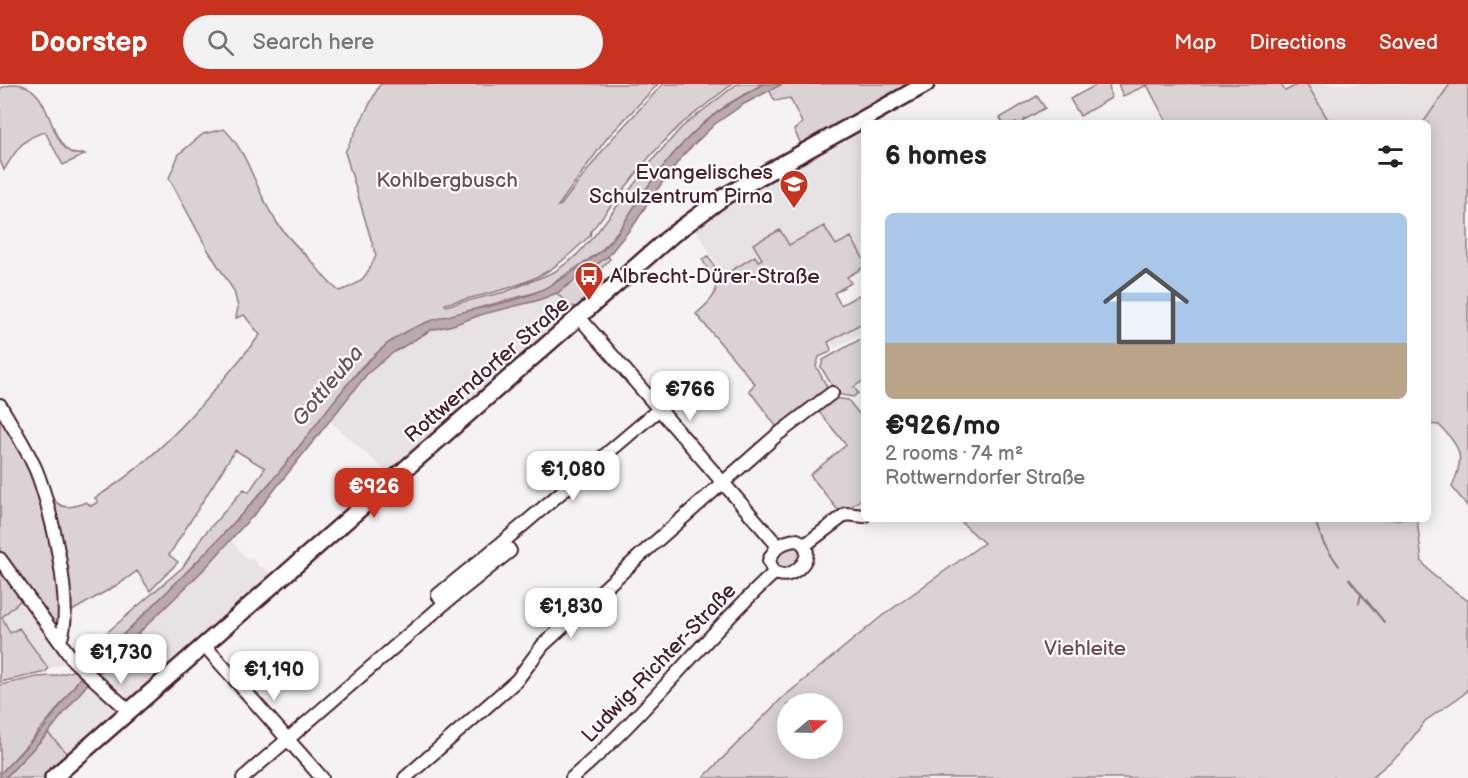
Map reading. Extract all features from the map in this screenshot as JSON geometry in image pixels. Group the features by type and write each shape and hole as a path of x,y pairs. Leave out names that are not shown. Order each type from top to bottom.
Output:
{"main road":[{"name":"Rottwerndorfer Straße","path":"861,120 926,84"},
{"name":"Rottwerndorfer Straße","path":"53,778 672,235 725,196 861,120"}],"street":[{"path":"579,317 778,546"},
{"path":"243,778 445,603 510,551 503,542 691,382"},
{"path":"405,778 514,682 543,645 722,482 832,393"},
{"path":"0,405 36,470 49,513 61,572 65,607 64,630 60,641"},
{"path":"805,545 846,514 860,515"},
{"path":"793,541 802,542 805,545 807,554 798,569 788,575 774,573 769,561 778,546 793,541"},
{"path":"0,559 78,665 128,711"},
{"name":"Ludwig-Richter-Straße","path":"572,778 621,733 774,573"},
{"path":"205,646 322,778"}],"shaded area":[{"path":"763,84 782,84 744,104 715,124 684,154 650,199 636,222 608,256 557,293 431,330 391,354 367,374 256,513 209,564 96,676 88,668 230,527 288,461 355,375 386,345 422,324 541,290 578,268 611,241 659,172 691,135 736,99"},
{"path":"1307,84 1450,84 1425,120 1328,120"},
{"name":"Evangelisches Schulzentrum Pirna","path":"861,132 861,269 852,274 824,226 758,261 754,256 723,276 695,227"},
{"path":"557,293 570,308 552,324 557,330 417,451 414,450 390,475 330,421 367,374 391,354 431,330"},
{"path":"861,324 861,334 835,348 831,341"},
{"path":"230,540 247,559 251,557 273,578 132,700 122,699 125,694 96,676 209,564"},
{"path":"23,598 67,661 48,668 20,628 10,633 2,617"},
{"path":"82,675 89,682 48,733 5,778 0,778 0,774 44,728"},
{"path":"89,682 113,703 115,714 70,756 48,733"}],"green space":[{"path":"14,84 26,86 36,93 64,147 74,154 86,154 63,165 45,132 25,141 4,170 0,160 0,88"},
{"name":"Kohlbergbusch","path":"380,84 658,84 607,138 558,206 610,141 663,84 732,84 679,126 651,155 591,231 590,236 561,262 526,282 445,304 446,306 505,292 554,272 575,257 594,236 656,156 682,127 737,84 763,84 726,105 676,152 640,198 627,220 601,251 541,291 427,322 388,343 362,366 276,476 226,532 88,668 82,661 82,654 183,567 203,536 244,489 249,492 265,468 235,450 169,555 178,562 150,591 137,571 67,614 43,485 56,502 65,507 86,502 91,506 98,502 95,498 142,464 184,424 260,335 244,315 236,318 238,307 234,291 208,250 169,178 179,154 203,134 224,129 240,149 267,207 282,230 339,291 353,286 362,279 376,256 345,152"},
{"path":"782,84 915,84 802,146 794,130 802,123 790,98 775,101 769,90"},
{"path":"1098,84 1109,84 1111,98 1080,116 1070,99"},
{"path":"1118,84 1281,84 1285,91 1299,84 1307,84 1328,120 1165,120 1147,85 1123,96"},
{"path":"1450,84 1468,84 1468,507 1452,487 1460,460 1457,447 1439,425 1431,424 1431,120 1425,120"},
{"path":"1037,96 1045,108 1024,120 1001,120 1000,118"},
{"path":"824,226 836,245 851,237 861,255 861,269 847,277 851,283 834,293 841,305 861,294 861,324 828,342 830,352 819,357 816,366 827,390 779,430 749,390 755,384 696,314 711,300 716,289 702,259 708,256 721,277 755,256 758,261 762,259 753,244 780,230 789,245"},
{"path":"608,256 610,259 597,273 607,283 578,308 573,306 570,308 557,293"},
{"path":"861,339 861,382 854,387 858,393 853,397 837,394 821,367 823,360"},
{"path":"834,398 848,400 861,416 861,499 841,514 810,475 846,445 816,408"},
{"path":"0,408 28,460 48,514 62,608 58,632 0,553"},
{"name":"Viehleite","path":"961,522 1417,522 1422,562 1433,575 1468,601 1468,688 1464,694 1425,721 1402,752 1371,778 703,778 777,703 777,759 843,759 843,693 788,693 882,616 984,543"},
{"path":"796,543 804,551 797,568 776,571 773,557 779,550"},
{"path":"0,563 23,598 2,617 10,633 19,628 48,668 46,672 0,682"},
{"path":"77,670 82,675 73,689 0,774 0,685"},
{"path":"48,733 70,756 47,778 5,778"}],"waterway":[{"path":"1315,522 1324,544 1339,566"},
{"path":"1349,579 1384,622"},
{"path":"1359,603 1361,594"}],"place":[{"name":"Evangelisches Schulzentrum Pirna","path":"794,210"},
{"name":"Albrecht-Dürer-Straße","path":"589,302"}],"water label":[{"name":"Gottleuba","path":"328,386"}]}
